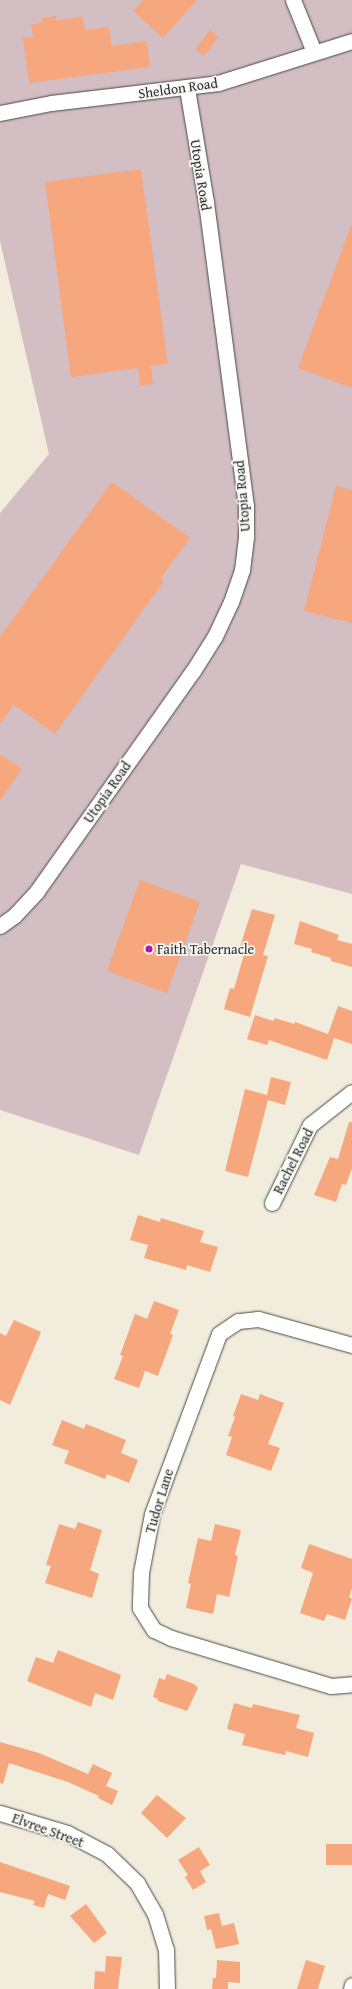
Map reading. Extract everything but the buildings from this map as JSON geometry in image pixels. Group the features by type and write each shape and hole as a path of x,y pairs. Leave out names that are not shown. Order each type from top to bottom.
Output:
{"street":[{"path":"293,0 314,52"},
{"name":"Sheldon Road","path":"0,113 51,103 187,88 241,76 352,41"},
{"name":"Utopia Road","path":"0,926 14,916 37,891 193,671 215,636 231,602 242,570 246,535 246,506 206,202 187,88"},
{"name":"Rachel Road","path":"272,1202 310,1125 352,1092"},
{"name":"Tudor Lane","path":"352,1345 258,1319 238,1321 219,1334 152,1514 141,1573 140,1608 154,1630 171,1638 330,1686 352,1684"},
{"name":"Elvree Street","path":"0,1813 67,1833 107,1854 137,1883 155,1914 166,1949 167,1989"},
{"path":"351,1989 352,1985"}],"shaded area":[{"path":"0,0 352,0 352,894 241,864 139,1155 0,1110 0,513 49,454 0,241"}],"place":[{"name":"Faith Tabernacle","path":"149,949"}]}
